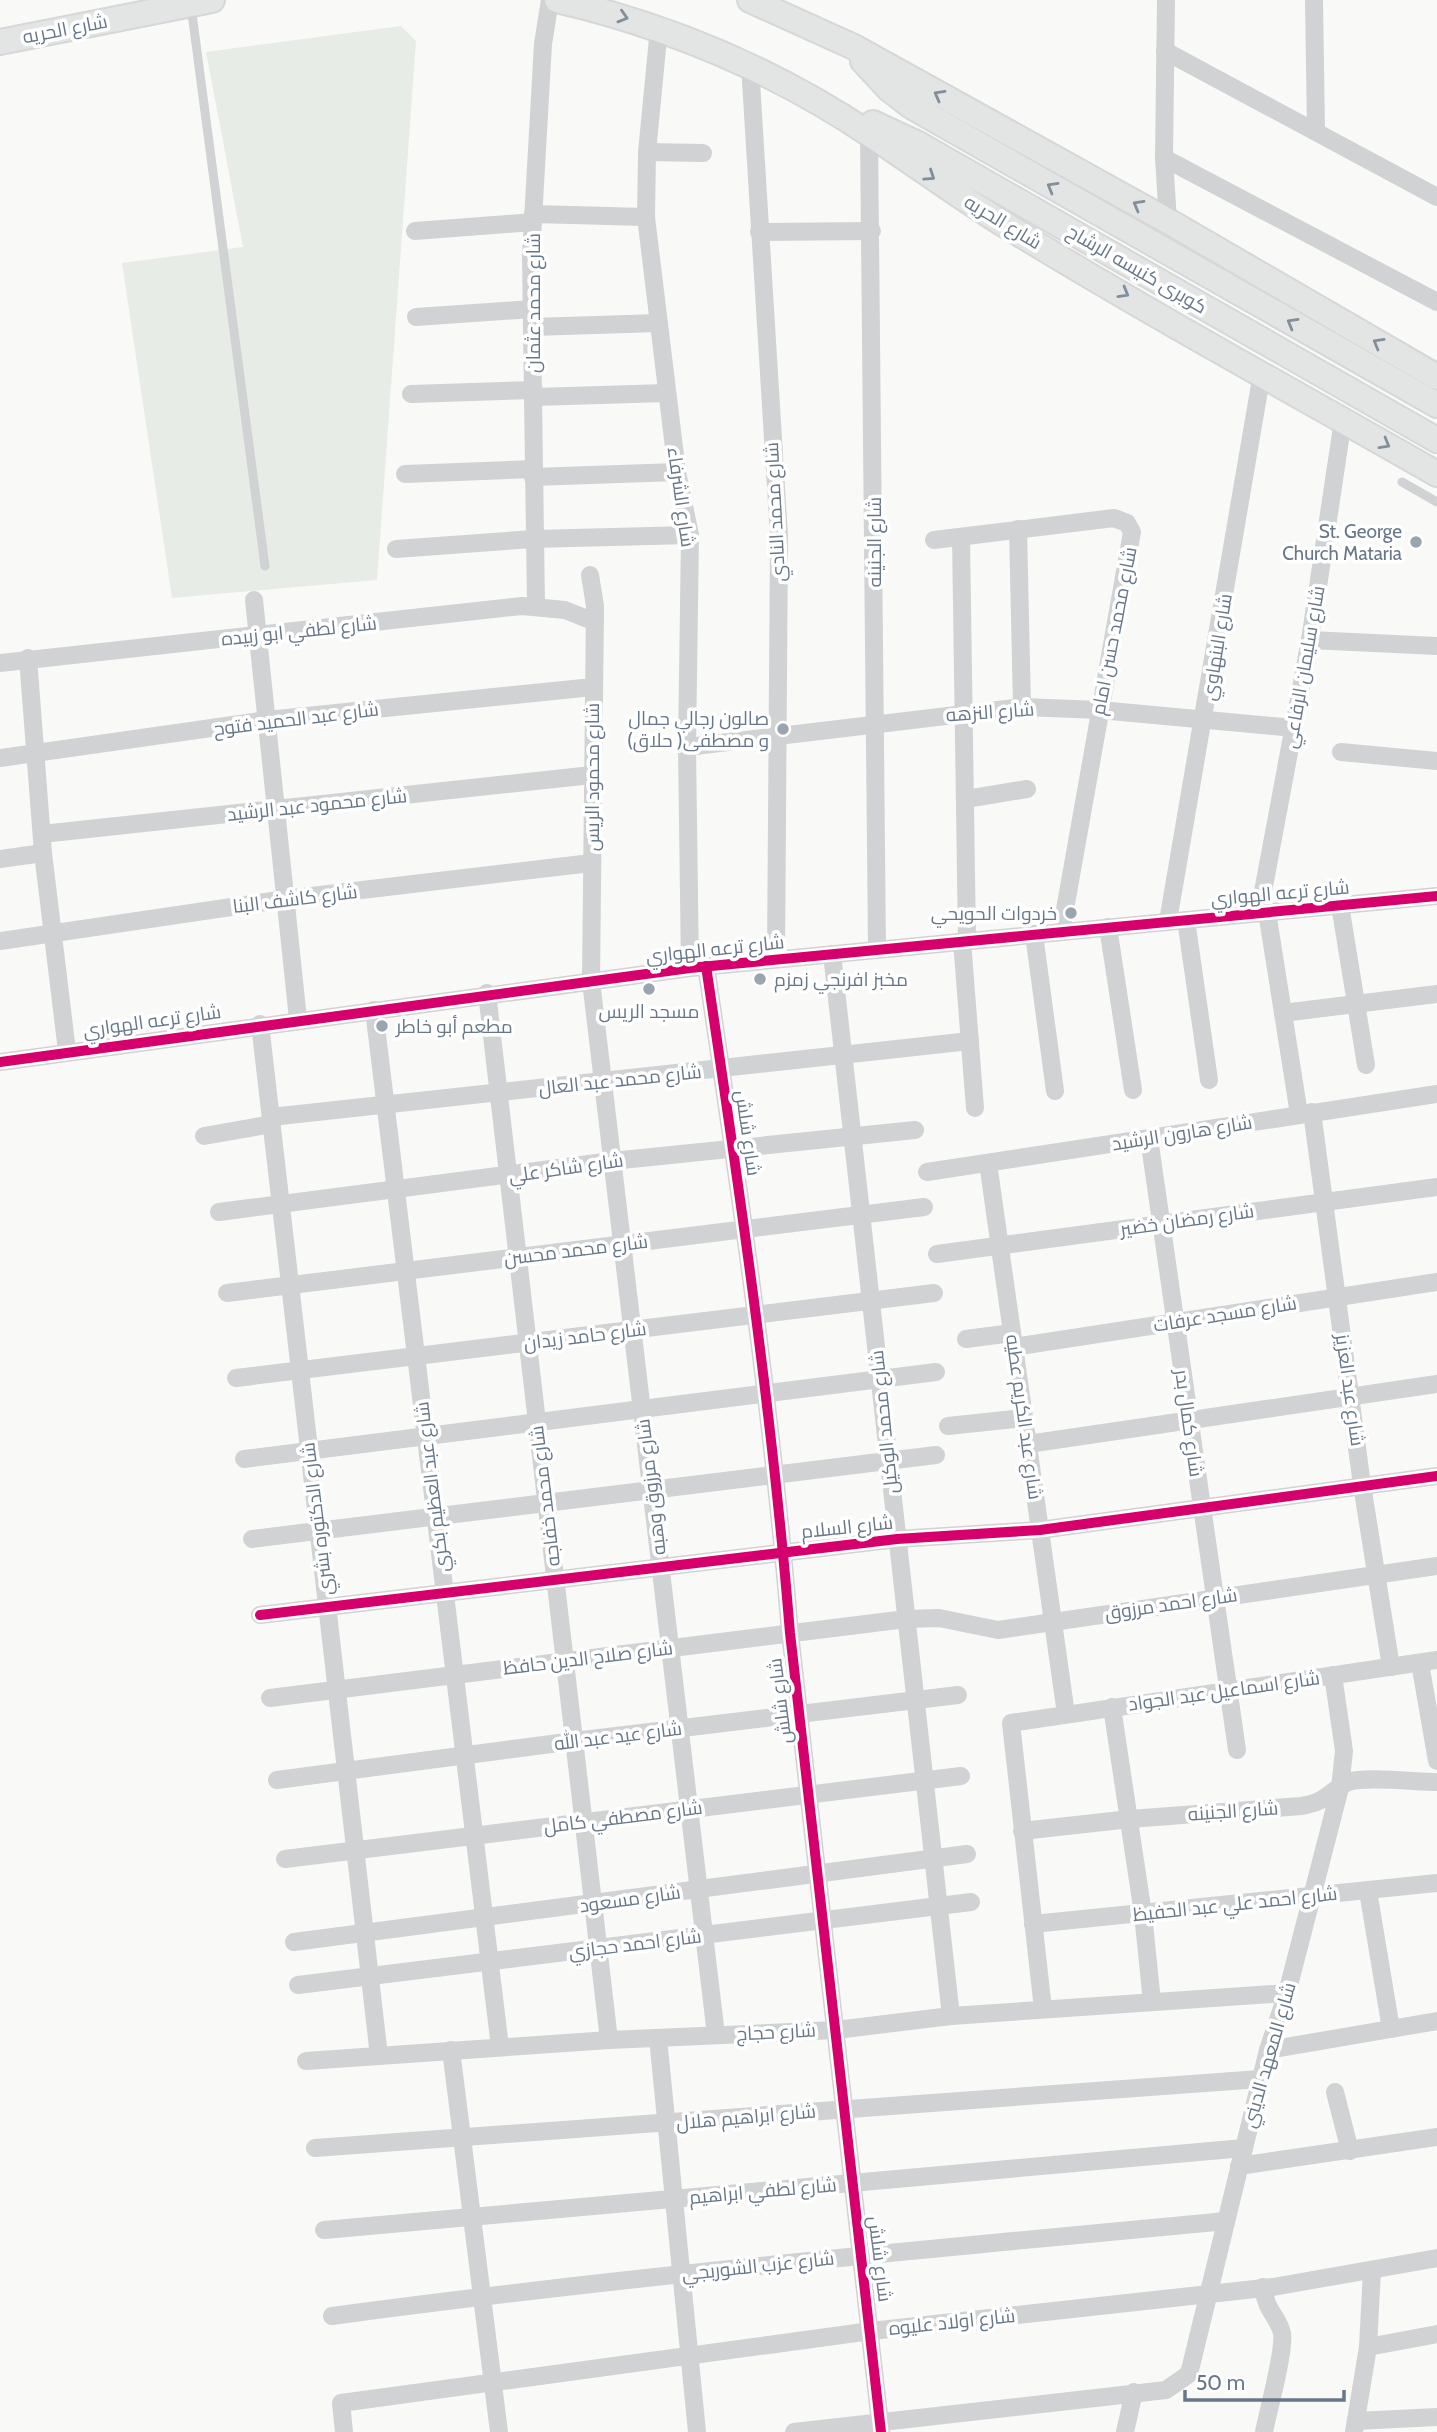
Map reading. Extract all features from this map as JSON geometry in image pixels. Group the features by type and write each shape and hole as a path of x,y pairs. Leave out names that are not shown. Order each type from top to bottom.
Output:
{"main road":[{"name":"شارع الحريه","path":"557,0 659,28 750,65 870,134 1004,224 1434,472"},
{"path":"750,0 854,47 1168,221 1437,377"},
{"name":"شارع الحريه","path":"0,42 201,2"},
{"name":"كوبرى كنيسه الرشاح","path":"854,47 889,89 911,106 1437,405"},
{"name":"كوبرى كنيسه الرشاح","path":"832,111 862,118 900,134 1435,439"}],"street":[{"name":"شارع محمد عثمان","path":"536,606 533,539 533,218 543,44 550,0"},
{"path":"1166,0 1164,158 1168,221"},
{"path":"1314,0 1317,131"},
{"name":"شارع الشرفاء","path":"659,28 647,152 646,217 677,472 690,535 687,747 698,967"},
{"path":"1165,51 1437,197"},
{"name":"شارع محمد النادي","path":"750,65 779,536 780,737 776,959"},
{"name":"شارع الجنينه","path":"870,134 877,950"},
{"path":"647,152 703,153"},
{"path":"1164,158 1437,302"},
{"path":"415,231 533,218 646,217"},
{"path":"759,232 872,231"},
{"path":"416,317 659,323"},
{"name":"شارع البنهاوي","path":"1209,1080 1177,921 1205,718 1262,373"},
{"path":"411,394 667,393"},
{"name":"شارع سليمان الرفاعي","path":"1283,1013 1263,913 1310,640 1343,420"},
{"path":"405,474 677,472"},
{"name":"شارع محمد حسن امام","path":"934,540 1114,518 1130,527 1132,536 1061,932"},
{"path":"1018,529 1022,707"},
{"path":"396,549 533,539 690,535"},
{"path":"961,537 966,799 964,941 975,1108"},
{"name":"شارع محمود الريس","path":"590,575 594,590 595,622 591,981"},
{"path":"254,600 298,1019"},
{"name":"شارع لطفي ابو زبيده","path":"0,663 536,606 565,610 595,622"},
{"path":"1310,640 1437,646"},
{"path":"28,658 42,844 66,1051"},
{"name":"شارع عبد الحميد فتوح","path":"0,758 267,720 593,687"},
{"name":"شارع النزهه","path":"687,747 1022,707 1205,718 1294,728"},
{"path":"1342,752 1437,761"},
{"name":"شارع محمود عبد الرشيد","path":"0,859 42,844 276,809 592,775"},
{"path":"966,799 1027,789"},
{"name":"شارع كاشف البنا","path":"0,941 286,899 591,863"},
{"name":"شارع ترعه الهواري","path":"0,1062 487,993 698,967 1437,896"},
{"path":"1340,905 1366,1065"},
{"path":"1108,927 1133,1090"},
{"path":"1034,934 1055,1091"},
{"name":"شارع محمد الوكيل","path":"832,954 951,2016"},
{"name":"شارع شلش","path":"698,967 721,1069 745,1229 881,2427"},
{"name":"شارع مرزوق وهبه","path":"591,981 716,2035"},
{"name":"شارع محمد خفاجه","path":"487,993 609,2040"},
{"path":"1283,1013 1437,994"},
{"name":"شارع عبد العظيم بكري","path":"374,1010 500,2047"},
{"name":"شارع عبد العزيز","path":"1283,1013 1324,1201 1391,1667"},
{"name":"شارع الدكتوره بشري","path":"260,1024 379,2056"},
{"name":"شارع محمد عبد العال","path":"204,1136 271,1121 385,1105 970,1041"},
{"name":"شارع هارون الرشيد","path":"927,1172 1437,1094"},
{"name":"شارع شاكر علي","path":"219,1212 612,1161 915,1130"},
{"name":"شارع كمال بدر","path":"1149,1138 1237,1751"},
{"name":"شارع عبد الكريم عطيه","path":"988,1163 1066,1714"},
{"name":"شارع رمضان خضير","path":"937,1254 1437,1187"},
{"name":"شارع محمد محسن","path":"227,1293 925,1207"},
{"name":"شارع مسجد عرفات","path":"966,1339 1013,1340 1174,1322 1437,1282"},
{"name":"شارع حامد زيدان","path":"236,1378 934,1293"},
{"path":"244,1459 936,1372"},
{"path":"1028,1444 1437,1384"},
{"path":"948,1426 1024,1418"},
{"path":"252,1538 936,1455"},
{"name":"شارع السلام","path":"260,1615 328,1609 783,1551 897,1539 1040,1530 1437,1476"},
{"name":"شارع احمد مرزوق","path":"906,1619 939,1618 998,1630 1437,1566"},
{"name":"شارع صلاح الدين حافظ","path":"270,1698 906,1619"},
{"path":"1428,1662 1437,1760"},
{"name":"شارع اسماعيل عبد الجواد","path":"1022,1831 1011,1723 1428,1662"},
{"name":"شارع المعهد الديني","path":"794,2432 881,2427 1166,2389 1189,2374 1260,2079 1287,1993 1340,1788 1344,1751 1334,1675"},
{"name":"شارع عيد عبد الله","path":"277,1780 958,1695"},
{"path":"1112,1707 1143,1914 1152,2002"},
{"name":"شارع مصطفي كامل","path":"285,1859 961,1776"},
{"name":"شارع الجنينه","path":"1022,1831 1130,1819 1301,1806 1324,1801 1340,1788 1359,1780 1437,1782"},
{"path":"1022,1831 1043,2009"},
{"name":"شارع مسعود","path":"294,1942 967,1854"},
{"name":"شارع احمد علي عبد الحفيظ","path":"1033,1924 1437,1883"},
{"path":"1368,1891 1391,2029"},
{"name":"شارع احمد حجازي","path":"298,1985 971,1902"},
{"name":"شارع حجاج","path":"306,2061 609,2040 836,2030 951,2016 1287,1993"},
{"path":"1268,2050 1437,2021"},
{"path":"658,2038 697,2432"},
{"path":"451,2050 499,2432"},
{"name":"شارع ابراهيم هلال","path":"315,2148 1260,2079"},
{"path":"1335,2092 1350,2151"},
{"path":"1239,2166 1437,2137"},
{"name":"شارع لطفي ابراهيم","path":"324,2230 1244,2148"},
{"name":"شارع عزب الشوربجي","path":"332,2316 481,2296 861,2255 1226,2221"},
{"name":"شارع اولاد عليوه","path":"344,2432 341,2403 872,2331 1263,2287 1437,2258"},
{"path":"1372,2270 1368,2347 1355,2426 1437,2417"},
{"path":"1263,2287 1266,2306 1277,2321 1282,2338 1264,2432"},
{"path":"1368,2347 1437,2334"},
{"path":"1125,2432 1134,2392"}],"lane":[{"path":"201,2 265,566"},
{"path":"1402,482 1437,502"}],"shaded area":[{"path":"401,26 416,41 377,580 172,598 122,263 243,247 206,52"}],"cycle path":[{"path":"0,1062 690,968 1437,896"},
{"path":"706,966 764,1382 881,2432"},
{"path":"260,1615 897,1539 1040,1530 1437,1476"}],"place":[{"name":"St. George Church Mataria","path":"1416,542"},
{"name":"صالون رجالي جمال و مصطفى( حلاق)","path":"783,729"},
{"name":"خردوات الحويحي","path":"1071,913"},
{"name":"مخبز افرنجي زمزم","path":"760,979"},
{"name":"مسجد الريس","path":"649,989"},
{"name":"مطعم أبو خاطر","path":"382,1026"}]}
